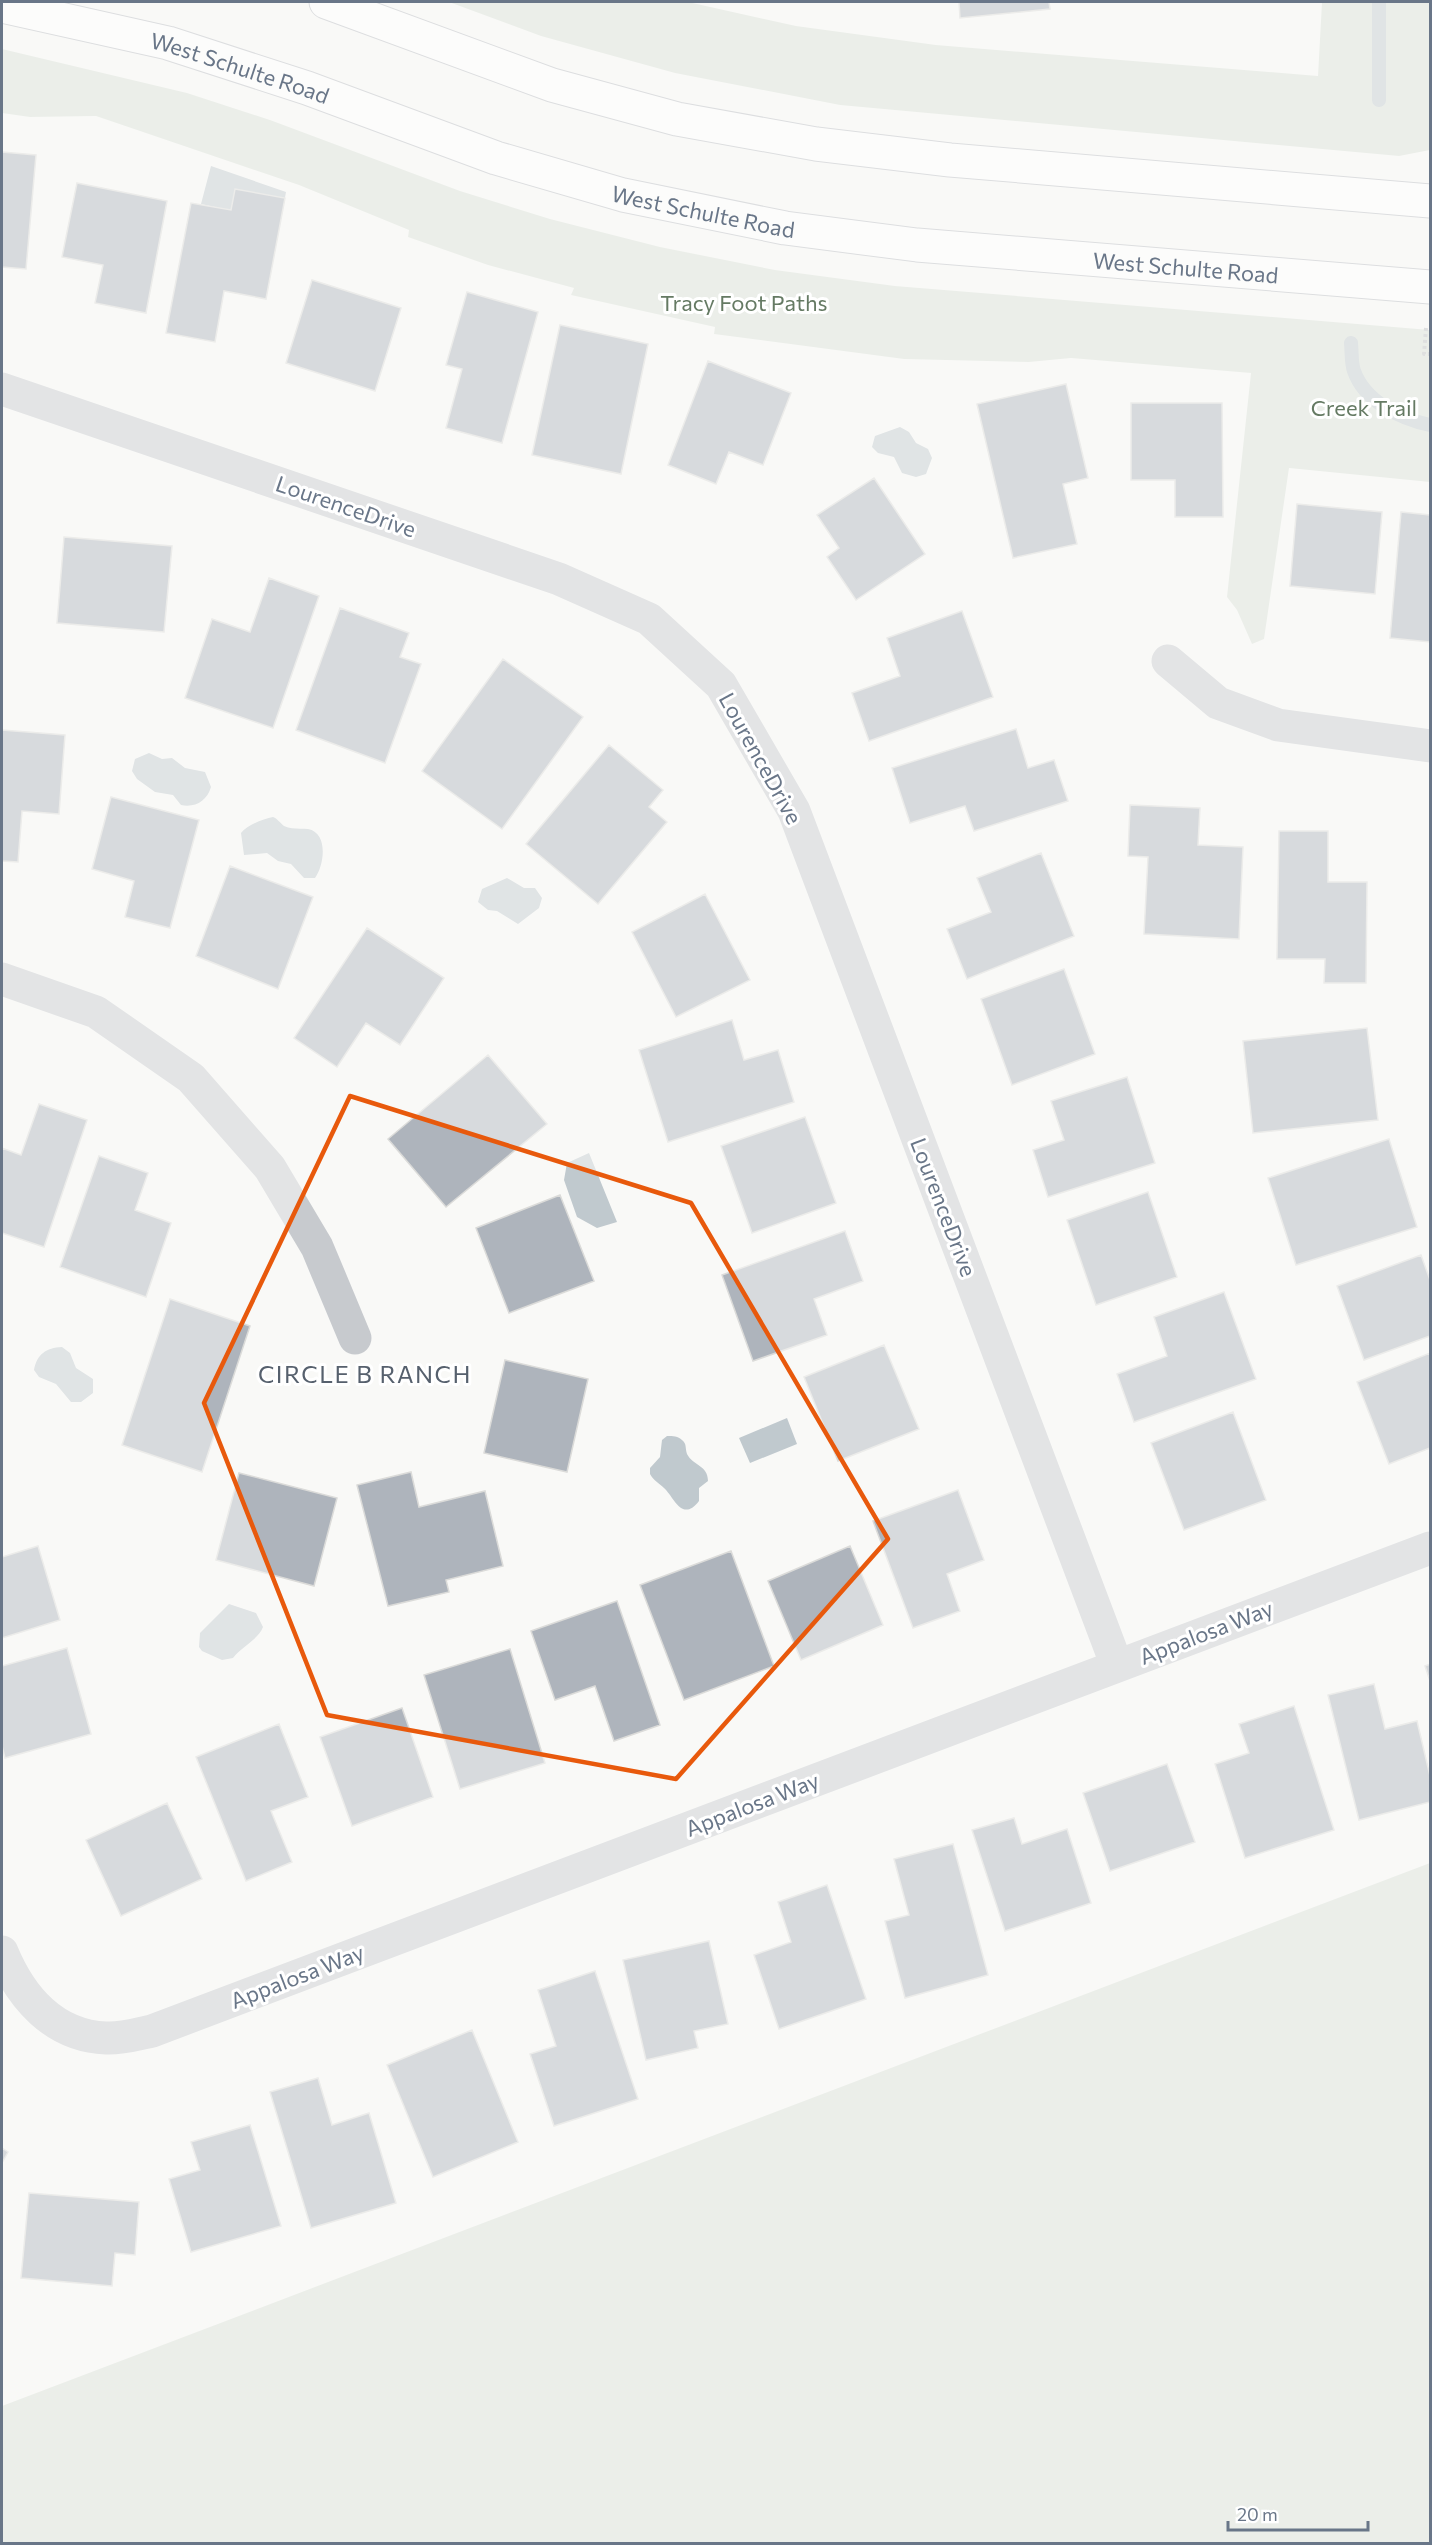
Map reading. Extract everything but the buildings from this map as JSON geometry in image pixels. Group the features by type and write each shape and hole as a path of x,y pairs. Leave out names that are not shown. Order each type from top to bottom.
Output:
{"main road":[{"path":"326,2 552,85 700,123 816,144 950,160 1431,201"},
{"name":"West Schulte Road","path":"2,6 168,43 306,88 496,158 622,195 785,228 917,245 1431,287"}],"street":[{"name":"LourenceDrive","path":"2,388 559,579 649,619 721,685 794,811 1118,1666"},
{"path":"1168,661 1218,703 1278,726 1431,746"},
{"path":"2,979 96,1012 191,1078 270,1168 317,1247 356,1338"},
{"name":"Appalosa Way","path":"2,1953 9,1970 33,2007 69,2031 107,2038 152,2031 1431,1548"}],"path":[{"path":"1424,354 1431,354"}],"highlighted area":[{"path":"350,1096 691,1203 888,1539 676,1779 327,1715 204,1403"}],"green space":[{"path":"449,2 688,2 796,26 936,45 1318,76 1322,2 1430,2 1430,150 1399,156 840,105 675,73 541,36"},
{"name":"Tracy Foot Paths","path":"2,49 187,93 270,120 460,191 550,219 660,247 775,270 895,286 1430,330 1430,482 1289,468 1264,639 1252,644 1237,610 1227,597 1251,373 1071,358 1029,362 904,359 714,334 715,327 571,295 574,288 488,265 408,237 409,230 299,185 96,116 30,117 2,113"},
{"path":"1430,1863 1430,2543 2,2543 2,2406"}],"shaded area":[{"path":"211,166 286,192 282,214 238,212 201,204"},
{"path":"900,427 909,432 916,443 928,449 932,458 926,474 916,477 902,473 894,457 878,453 872,447 875,436"},
{"path":"149,753 162,759 172,758 185,768 205,772 211,787 207,796 196,804 181,805 173,795 155,792 137,779 132,771 135,759"},
{"path":"273,817 284,826 308,829 319,837 323,850 321,866 315,878 304,878 291,864 278,861 267,853 244,855 241,833 255,823"},
{"path":"507,878 524,888 535,888 542,898 539,908 518,924 497,911 488,910 478,902 482,889"},
{"path":"589,1153 617,1222 597,1228 577,1217 564,1180 567,1163"},
{"path":"62,1347 70,1353 76,1368 93,1379 93,1393 81,1402 71,1402 56,1384 39,1377 34,1370 37,1360 43,1353"},
{"path":"787,1418 797,1444 750,1463 739,1438"},
{"path":"667,1436 677,1437 684,1442 687,1454 706,1472 708,1481 699,1488 699,1501 688,1510 679,1506 650,1474 650,1468 660,1457 662,1440"},
{"path":"229,1604 256,1613 263,1627 261,1632 233,1658 222,1660 202,1651 199,1647 200,1633"}],"waterway":[{"path":"1379,2 1379,100"},
{"path":"1351,343 1354,371 1366,392 1396,413 1430,425"}],"district":[{"name":"CIRCLE B RANCH","path":"365,1373"}],"park label":[{"name":"Creek Trail","path":"1364,407"}]}
